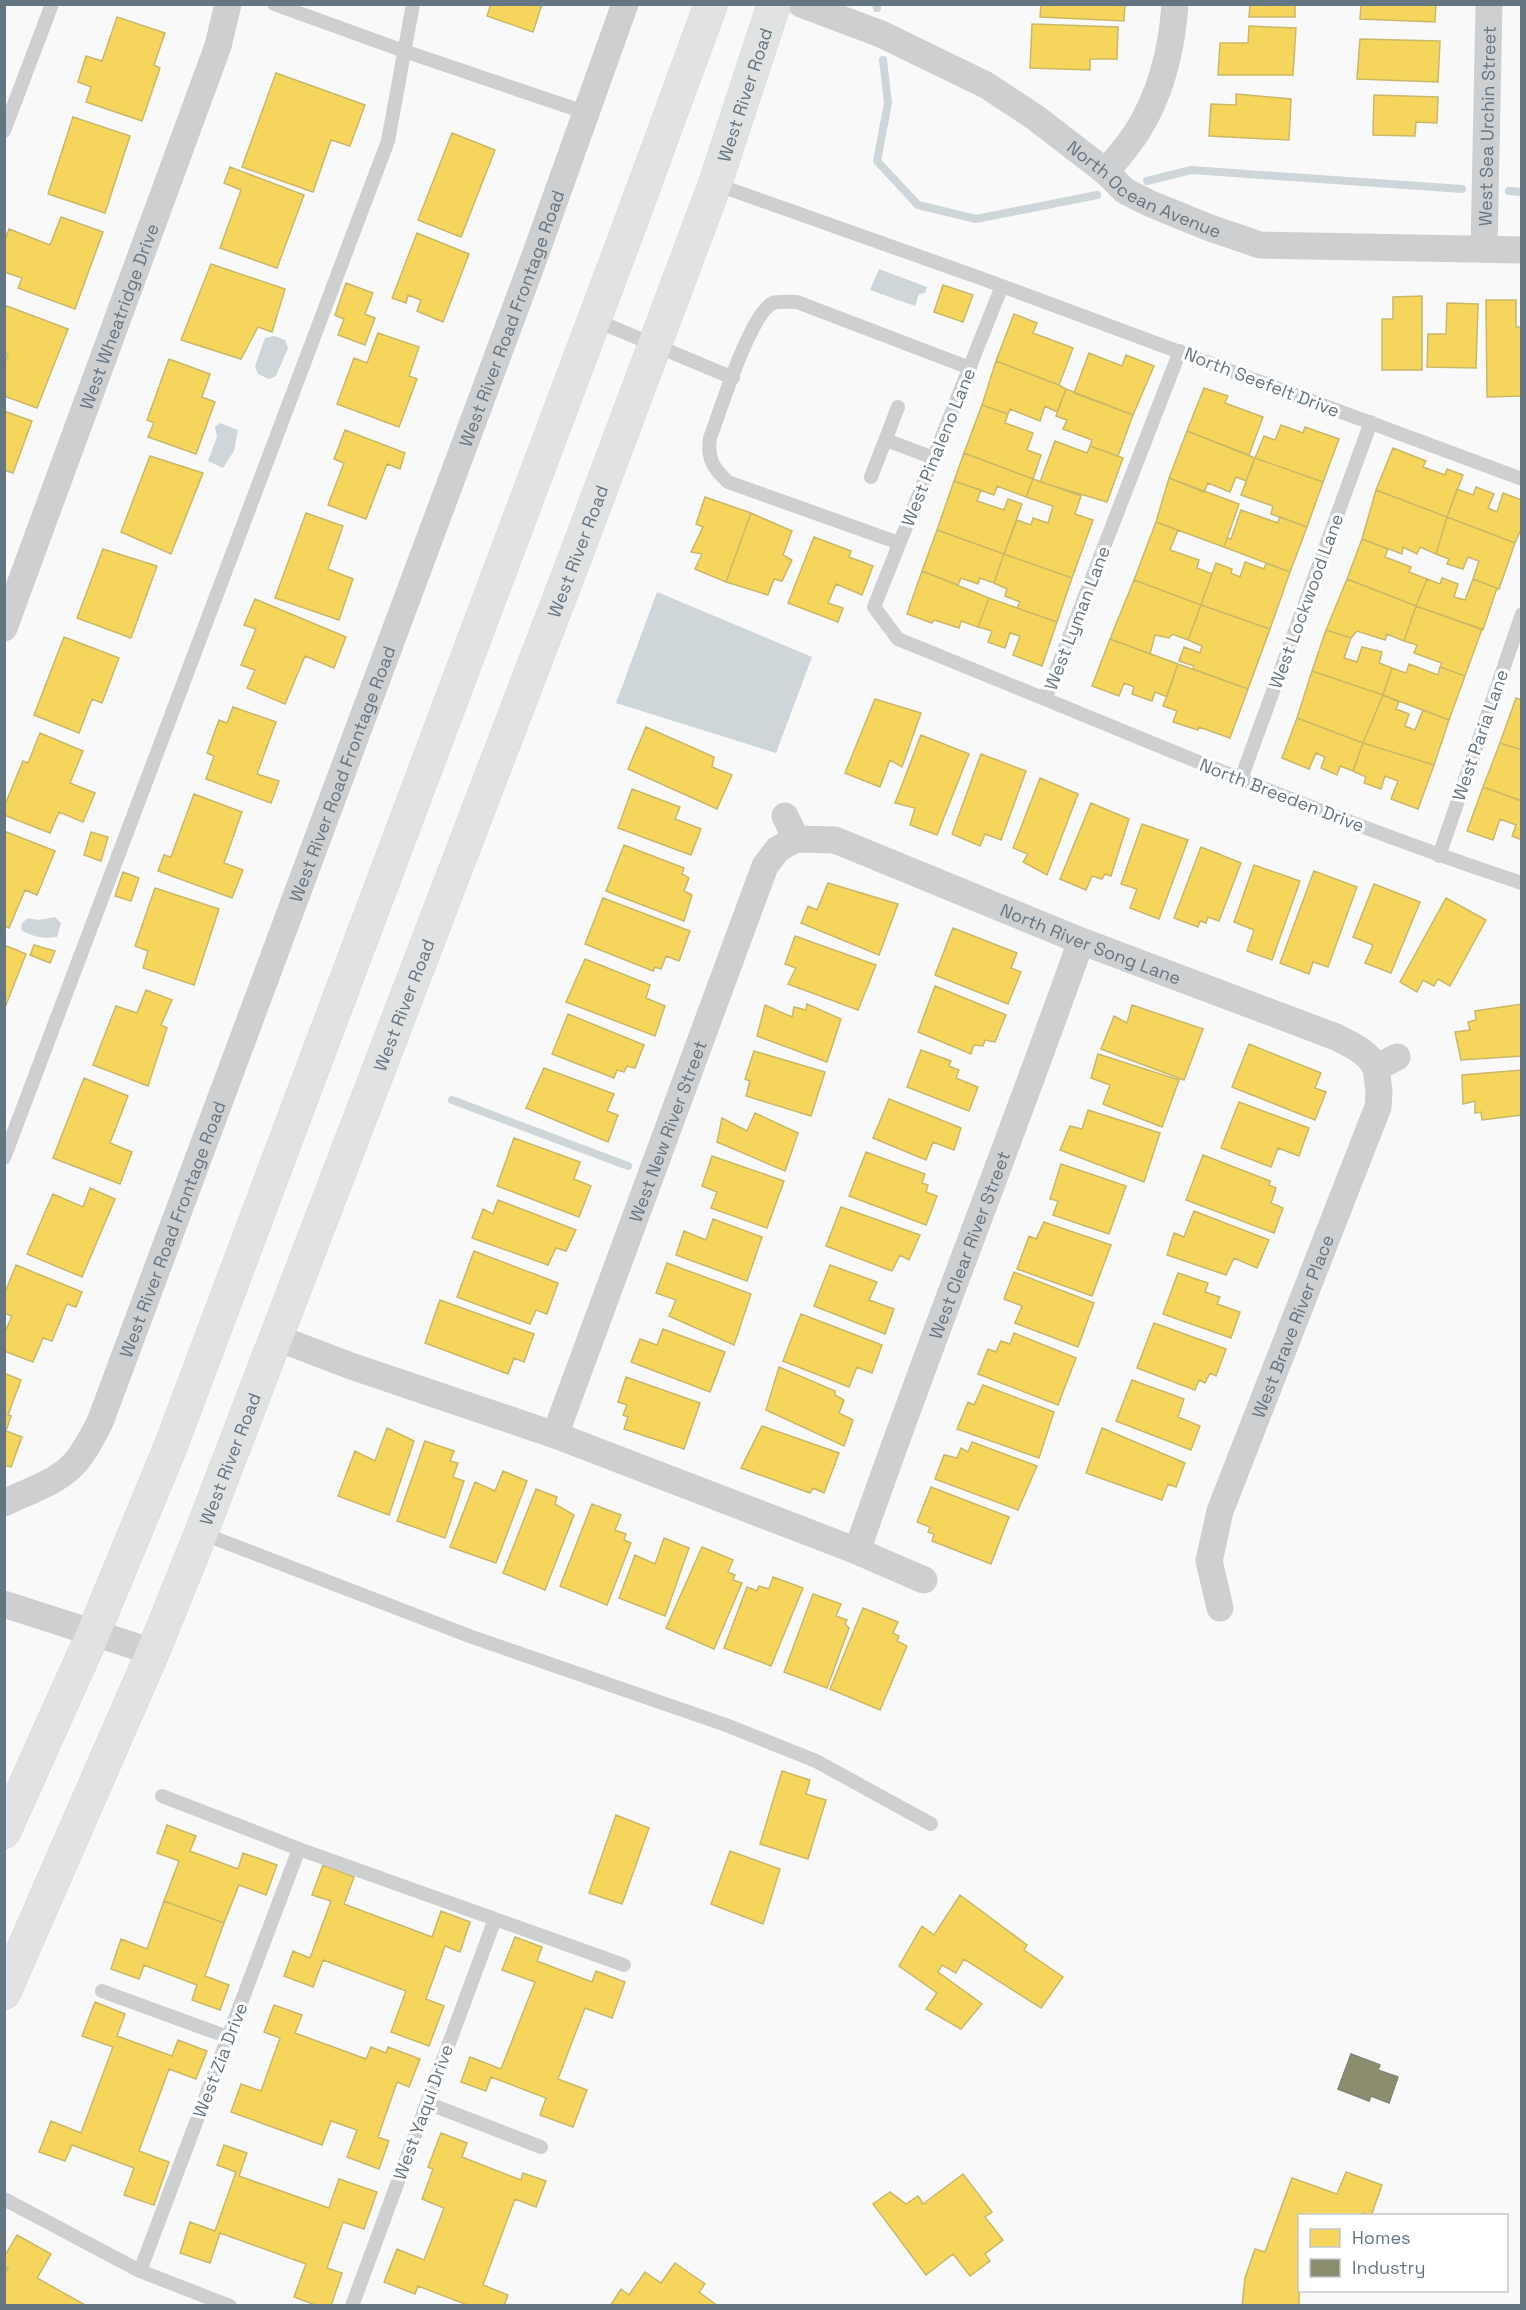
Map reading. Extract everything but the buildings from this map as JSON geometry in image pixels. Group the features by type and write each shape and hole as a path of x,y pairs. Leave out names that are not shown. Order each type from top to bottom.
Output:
{"main road":[{"path":"4,1832 93,1634 170,1448 595,320 711,4"},
{"name":"West River Road","path":"4,1993 153,1652 201,1533 655,346 715,184 774,4"}],"street":[{"name":"West Wheatridge Drive","path":"4,628 218,46 228,4"},
{"name":"West River Road Frontage Road","path":"4,1503 51,1480 71,1467 86,1449 100,1422 587,113 625,4"},
{"name":"North Ocean Avenue","path":"801,4 881,34 986,85 1036,118 1106,172 1125,191 1151,204 1260,245 1521,250"},
{"path":"1106,172 1137,133 1155,99 1168,58 1175,4"},
{"name":"West Sea Urchin Street","path":"1484,249 1488,4"},
{"name":"North River Song Lane","path":"791,827 835,840 1081,940 1336,1037 1358,1048 1368,1057 1386,1063"},
{"name":"West New River Street","path":"555,1435 765,866 791,827"},
{"name":"West Clear River Street","path":"856,1551 1025,1099 1081,940"},
{"name":"West Brave River Place","path":"1220,1608 1209,1561 1221,1511 1378,1107 1386,1063"},
{"path":"275,1337 351,1366 555,1435 856,1551 924,1580"},
{"path":"4,1604 153,1652"}],"lane":[{"path":"4,131 52,4"},
{"path":"274,4 587,113"},
{"path":"4,1158 388,141 413,4"},
{"name":"North Seefelt Drive","path":"715,184 1180,351 1521,479"},
{"name":"West Pinaleno Lane","path":"874,607 1002,286"},
{"path":"900,543 728,482 714,469 709,449 710,438 750,332 761,314 774,303 797,302 970,368"},
{"path":"595,320 733,378"},
{"name":"West Lyman Lane","path":"874,607 898,639 1045,699 1180,351"},
{"path":"871,477 898,407"},
{"name":"West Lockwood Lane","path":"1241,779 1371,422"},
{"path":"886,440 934,458"},
{"name":"West Paria Lane","path":"1439,856 1521,614"},
{"name":"North Breeden Drive","path":"1045,699 1439,856 1521,883"},
{"path":"201,1533 450,1629 726,1725 806,1756 931,1824"},
{"path":"162,1796 300,1849 624,1965"},
{"name":"West Zia Drive","path":"140,2271 300,1849"},
{"name":"West Yaqui Drive","path":"352,2306 495,1919"},
{"path":"102,1991 228,2037"},
{"path":"427,2103 542,2147"},
{"path":"4,2199 140,2271 210,2302 230,2306"}],"shaded area":[{"path":"879,269 927,287 925,293 919,294 915,306 870,290"},
{"path":"274,336 285,340 288,348 276,376 269,379 258,374 255,366 265,338"},
{"path":"220,423 238,430 234,451 223,468 208,461 217,437 215,427"},
{"path":"657,592 812,657 776,753 616,703"},
{"path":"55,917 61,923 57,937 38,937 21,930 22,923 28,918 38,920"}],"waterway":[{"path":"876,4 877,8"},
{"path":"883,60 888,103 877,161 918,205 976,219 1097,195"},
{"path":"1147,181 1191,170 1462,189"},
{"path":"1509,191 1522,192"},
{"path":"452,1100 628,1166"}]}
